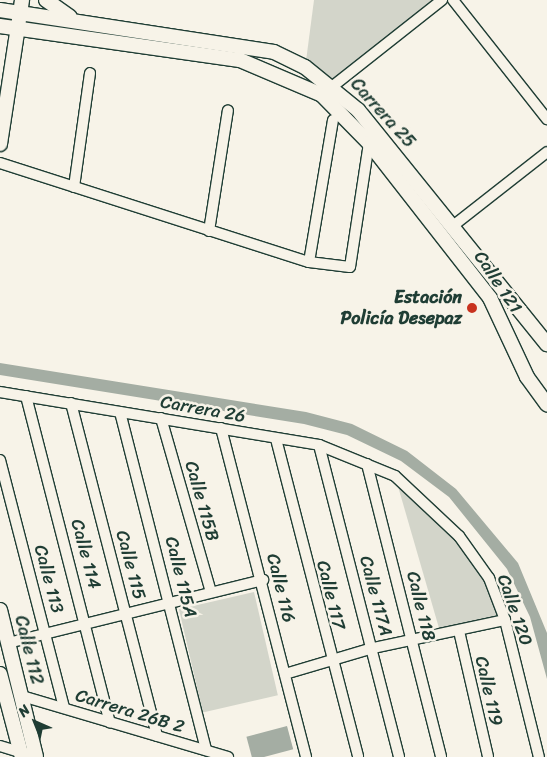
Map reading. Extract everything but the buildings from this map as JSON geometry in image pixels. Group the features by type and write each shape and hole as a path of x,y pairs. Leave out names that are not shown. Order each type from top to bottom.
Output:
{"main road":[{"path":"46,0 80,21"},
{"path":"0,144 21,6"},
{"name":"Carrera 25","path":"0,10 21,6 80,21 274,52 333,86 454,225"},
{"name":"Carrera 25","path":"0,26 207,54 269,69 322,95 369,143 442,234"},
{"name":"Calle 121","path":"454,225 547,344"},
{"name":"Calle 121","path":"442,234 490,298 527,377 547,400"},
{"name":"Calle 112","path":"0,610 36,757"},
{"name":"Calle 112","path":"1,681 21,755"}],"street":[{"path":"333,86 442,0"},
{"path":"453,0 547,119"},
{"path":"74,187 90,73"},
{"path":"209,231 228,110"},
{"path":"310,262 333,120"},
{"path":"0,163 310,262 350,267 369,143"},
{"path":"454,225 547,152"},
{"name":"Carrera 26","path":"0,392 221,428 276,440 319,445 395,476"},
{"name":"Calle 114","path":"26,396 88,623 110,722"},
{"name":"Calle 115","path":"71,403 127,613 157,736"},
{"name":"Calle 115A","path":"120,412 171,602 206,750"},
{"name":"Calle 115B","path":"161,418 211,592"},
{"name":"Calle 116","path":"221,428 263,580 306,757"},
{"name":"Calle 117","path":"276,440 331,661 358,757"},
{"name":"Calle 117A","path":"319,445 373,648 399,757"},
{"name":"Calle 113","path":"0,460 47,633 64,708"},
{"name":"Calle 118","path":"368,464 441,757"},
{"name":"Calle 120","path":"395,476 459,536 489,578 505,620 539,757"},
{"path":"8,643 263,580"},
{"path":"285,674 373,648 505,620"},
{"name":"Calle 119","path":"459,631 488,757"},
{"name":"Carrera 26B 2","path":"22,696 228,757"},
{"path":"0,746 21,755 36,757"}],"shaded area":[{"path":"314,0 442,0 337,82 306,61"},
{"path":"0,363 306,412 352,424 407,451 456,489 518,563 547,633 547,679 530,617 507,569 449,497 401,461 347,435 304,424 0,375"},
{"path":"395,476 428,504 489,578 505,620 441,635"},
{"path":"254,592 278,695 203,713 179,609"},
{"path":"287,726 293,749 264,757 252,757 246,737"}],"place":[{"name":"Estación Policía Desepaz","path":"472,308"}]}
